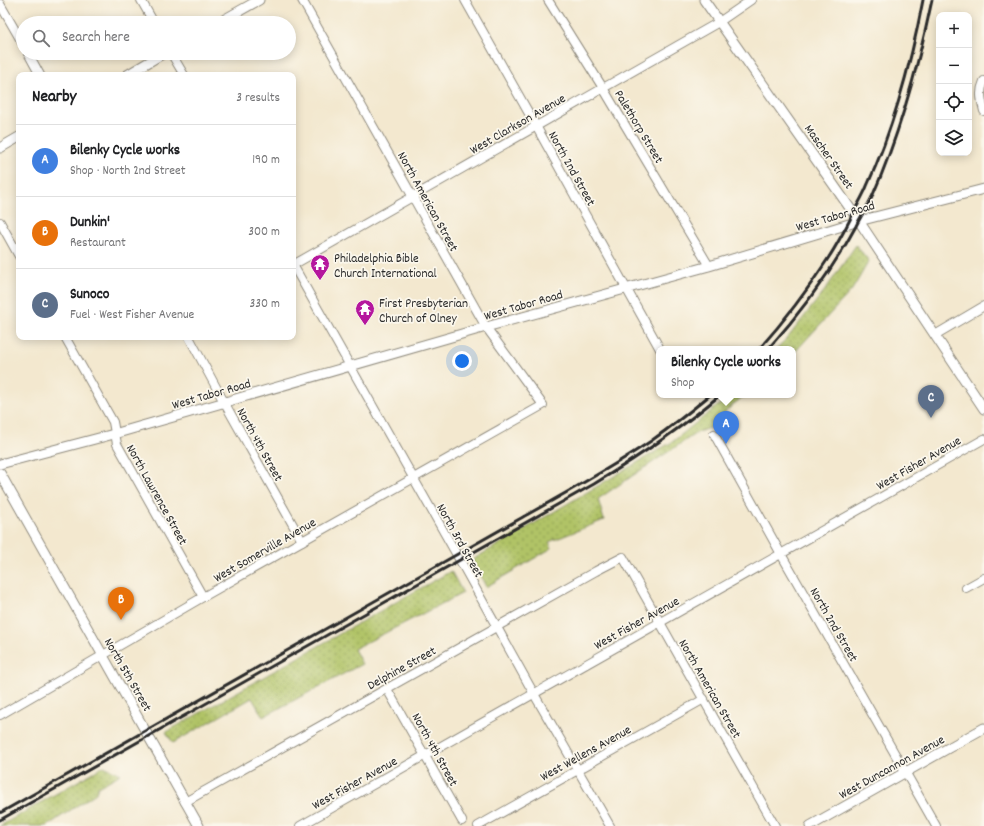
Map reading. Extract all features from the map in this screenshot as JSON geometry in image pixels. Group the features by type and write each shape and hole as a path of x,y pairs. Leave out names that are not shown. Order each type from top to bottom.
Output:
{"street":[{"path":"141,0 150,16"},
{"path":"230,16 259,0"},
{"name":"North American Street","path":"302,0 486,327 543,405 542,406"},
{"name":"North 2nd Street","path":"464,0 658,346"},
{"name":"Palethorp Street","path":"548,0 603,88 709,266"},
{"name":"Mascher Street","path":"704,0 859,221 984,409"},
{"name":"West Clarkson Avenue","path":"296,263 719,22 751,0"},
{"path":"0,4 16,32"},
{"path":"32,60 38,72"},
{"path":"132,72 152,60"},
{"path":"175,60 182,72"},
{"path":"984,81 981,88 981,99 984,111"},
{"path":"0,148 16,139"},
{"name":"West Tabor Road","path":"0,464 114,434 486,327 709,266 859,221 984,189"},
{"path":"0,222 16,251"},
{"name":"North 3rd Street","path":"296,270 496,627 610,826"},
{"path":"935,335 984,306"},
{"name":"North Lawrence Street","path":"67,340 113,422 117,444 203,597"},
{"name":"North 4th Street","path":"191,340 302,541"},
{"name":"West Somerville Avenue","path":"0,715 203,597 542,406"},
{"name":"North 2nd Street","path":"714,434 936,826"},
{"name":"West Fisher Avenue","path":"300,826 984,439"},
{"name":"North 5th Street","path":"0,473 199,826"},
{"name":"Delphine Street","path":"185,802 596,571 623,557 626,563"},
{"name":"North American Street","path":"626,563 775,826"},
{"path":"966,588 984,578"},
{"name":"North 4th Street","path":"387,689 462,821"},
{"name":"West Wellens Avenue","path":"478,826 704,699"},
{"name":"West Duncannon Avenue","path":"810,826 984,728"}],"green space":[{"path":"856,245 869,261 852,290 796,351 796,346 779,346 789,336 825,290"},
{"path":"727,398 741,398 726,411 715,426 698,432 598,499 604,520 549,542 552,548 486,587 472,560 672,442"},
{"path":"451,571 463,593 354,649 362,664 263,717 252,698 173,743 166,732"},
{"path":"104,766 121,774 98,787 96,793 47,826 0,826"}],"railway":[{"path":"762,346 795,306 831,254 864,192 877,164 901,94 923,0"},
{"path":"771,346 793,320 827,275 847,243 872,197 900,125 921,50 932,0"},
{"path":"0,813 588,480 651,441 706,398"},
{"path":"0,820 594,484 659,442 716,398"}],"place":[{"name":"Philadelphia Bible Church International","path":"320,281"},
{"name":"First Presbyterian Church of Olney","path":"365,326"},
{"name":"Sunoco","path":"931,418"},
{"name":"Bilenky Cycle works","path":"726,444"},
{"name":"Dunkin'","path":"121,620"}]}
